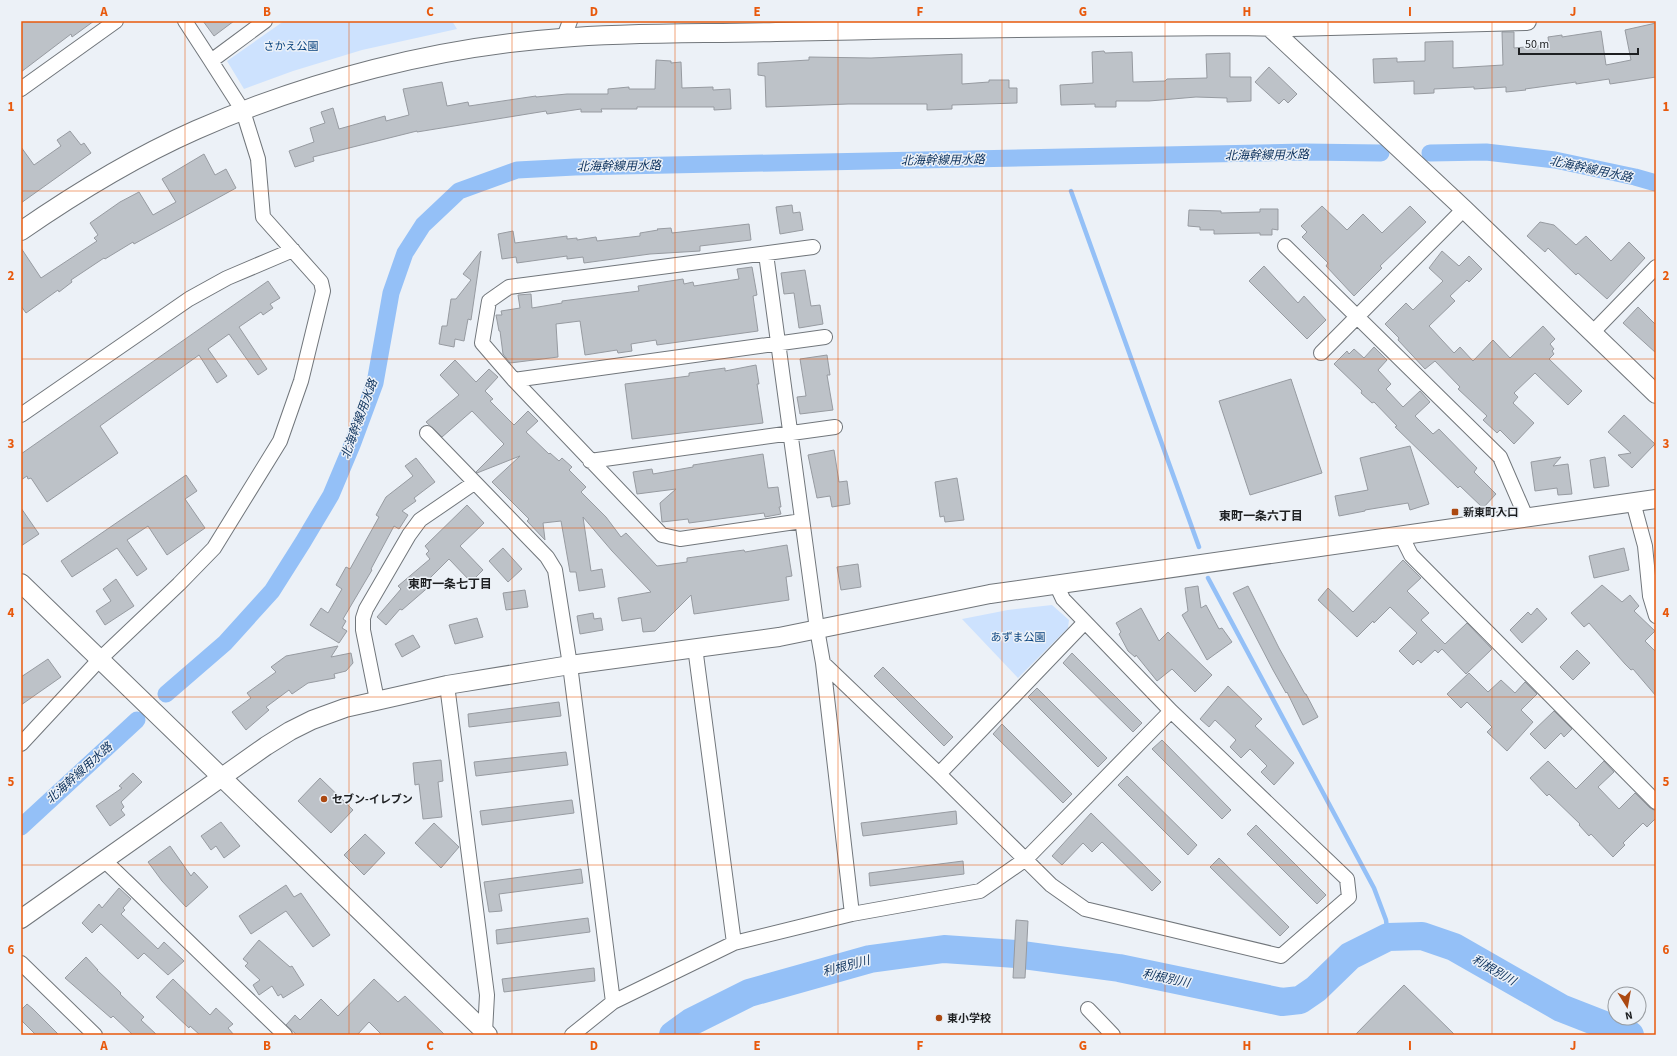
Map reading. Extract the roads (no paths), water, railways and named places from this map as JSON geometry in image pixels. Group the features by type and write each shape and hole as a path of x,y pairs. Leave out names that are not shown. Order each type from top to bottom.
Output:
{"street":[{"path":"21,89 116,21"},
{"path":"21,744 100,659 179,584 214,548 280,441 301,381 322,291 321,282 263,217 258,159 242,111 185,21"},
{"path":"211,61 265,21"},
{"path":"21,231 122,168 193,132 242,111 326,83 384,66 567,29 1527,21"},
{"path":"1266,24 1464,209 1656,394"},
{"path":"1321,352 1464,209"},
{"path":"1285,246 1500,457 1526,517"},
{"path":"802,521 680,539 662,535 514,380 482,343 489,301 509,287 813,247"},
{"path":"21,415 189,299 227,278 293,250"},
{"path":"766,254 817,629 823,663 852,914"},
{"path":"1592,333 1656,267"},
{"path":"514,380 825,337"},
{"path":"590,461 835,427"},
{"path":"427,433 552,562 555,570 558,581 570,665 613,1002"},
{"path":"377,700 363,630 363,618 366,609 409,535 420,520 474,483"},
{"path":"21,919 266,746 312,720 377,700 447,685 570,665 695,647 779,637 934,604 1056,584 1656,499"},
{"path":"1633,502 1645,546 1650,596 1656,616"},
{"path":"1401,535 1412,555 1656,802"},
{"path":"21,583 487,1033"},
{"path":"823,663 939,774 1051,885 1085,909 1281,956 1349,897 1347,879 1171,711 1063,599 1056,584"},
{"path":"939,774 1085,622"},
{"path":"695,647 734,943"},
{"path":"447,685 487,995 487,1033"},
{"path":"572,1035 613,1002 734,943 852,914 980,891 1026,859 1171,711"},
{"path":"104,860 285,1035"},
{"path":"21,963 95,1035"},
{"path":"1088,1009 1113,1035"}],"waterway":[{"name":"北海幹線用水路","path":"166,694 225,643 272,591 331,495 352,445 375,383 391,293 405,253 423,225 459,191 517,170 575,167 1305,152 1381,153"},
{"name":"北海幹線用水路","path":"1430,153 1486,152 1555,160 1656,183"},
{"path":"1071,191 1199,547"},
{"path":"1208,578 1374,888 1386,920 1388,937"},
{"name":"北海幹線用水路","path":"21,827 137,720"},
{"name":"利根別川","path":"673,1035 691,1022 749,993 870,959 944,949 1016,954 1119,968 1282,1002 1300,1000 1316,989 1350,956 1388,937 1422,936 1454,947 1561,1008 1630,1035"}],"place":[{"name":"新東町入口","path":"1455,512"},
{"name":"セブン-イレブン","path":"324,799"},
{"name":"東小学校","path":"939,1018"}],"district":[{"name":"東町一条六丁目","path":"1261,516"},
{"name":"東町一条七丁目","path":"450,584"}],"park label":[{"name":"さかえ公園","path":"291,46"},
{"name":"あずま公園","path":"1018,637"}]}
